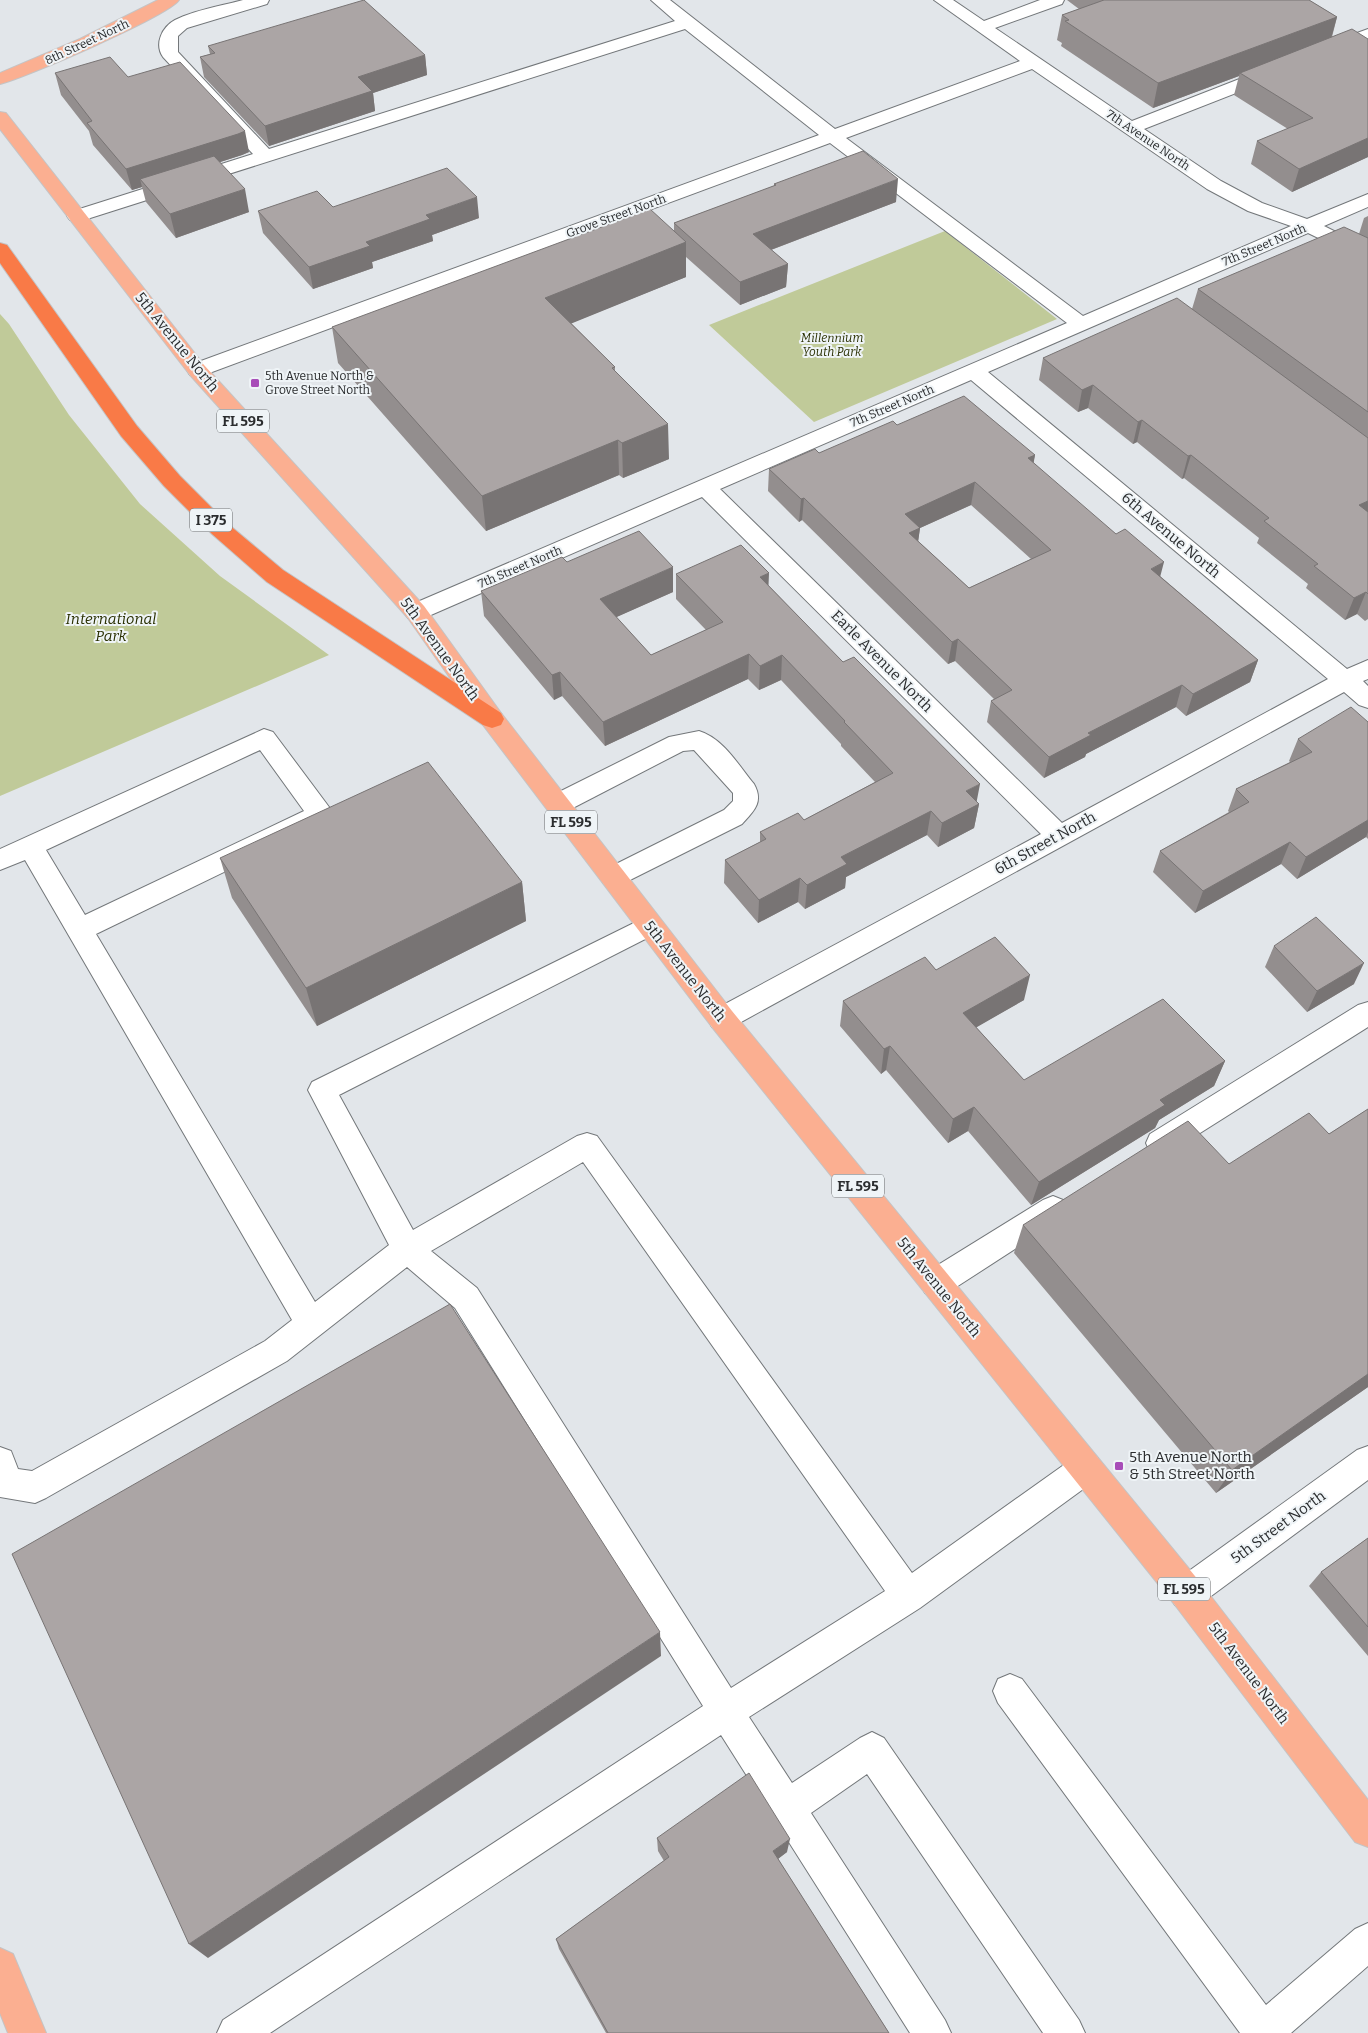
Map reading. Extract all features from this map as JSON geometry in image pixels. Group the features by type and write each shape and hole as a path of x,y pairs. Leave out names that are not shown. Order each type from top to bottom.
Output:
{"highway":[{"name":"I 375","path":"0,249 129,431 172,481 220,529 275,576 492,719"}],"main road":[{"name":"8th Street North","path":"0,79 53,59 121,27 170,0"},
{"name":"5th Avenue North","path":"0,117 197,370 416,612 492,719 722,1019 1187,1593 1368,1829"},
{"path":"0,1967 27,2033"}],"street":[{"path":"261,0 181,24 172,30 166,40 169,53 265,156"},
{"path":"659,0 832,136 1081,324"},
{"name":"7th Avenue North","path":"942,0 1214,185 1255,206 1308,226 1368,256"},
{"path":"982,27 1056,0"},
{"path":"77,216 688,22"},
{"path":"1313,56 1368,34"},
{"name":"Grove Street North","path":"197,370 1034,62"},
{"path":"1130,128 1286,67"},
{"name":"7th Street North","path":"416,612 1081,324 1160,299 1308,226 1368,200"},
{"name":"6th Avenue North","path":"973,371 1368,699"},
{"name":"Earle Avenue North","path":"705,486 1058,836"},
{"name":"6th Street North","path":"722,1019 1368,668"},
{"path":"0,860 264,738 320,814 79,930"},
{"path":"558,804 678,743 699,740 711,750 745,791 746,804 732,817 613,877"},
{"path":"30,846 311,1324"},
{"path":"650,926 322,1090 407,1249 466,1298 725,1712 932,2033"},
{"path":"1139,1156 1368,1013"},
{"path":"0,1462 5,1483 35,1487 276,1351 407,1249 587,1145 908,1596"},
{"path":"936,1283 1072,1198"},
{"name":"5th Street North","path":"1187,1593 1368,1460"},
{"path":"236,2033 725,1712 908,1596 1086,1468"},
{"path":"1010,1691 1263,2033 1368,1942"},
{"path":"787,1808 872,1750 1066,2033"}],"green space":[{"name":"Millennium Youth Park","path":"945,231 1057,319 814,422 709,325"},
{"name":"International Park","path":"0,314 9,324 69,415 140,504 220,576 329,655 0,796"}],"building":[{"path":"364,0 425,55 358,77 372,91 265,126 200,57 215,53 208,46"},
{"path":"1104,0 1309,0 1337,17 1158,83 1065,21 1069,20 1062,15"},
{"path":"1352,29 1368,39 1368,138 1299,169 1257,141 1313,118 1240,73"},
{"path":"110,57 128,77 180,62 245,131 126,169 87,123 92,121 55,73"},
{"path":"863,151 898,179 753,234 788,264 740,282 674,223 776,185 774,184"},
{"path":"214,156 245,189 170,214 140,179"},
{"path":"447,168 477,197 426,215 430,219 366,242 370,246 309,267 258,211 317,191 333,207"},
{"path":"650,209 686,242 545,298 615,367 612,368 668,424 622,443 618,440 482,496 332,327"},
{"path":"1344,227 1368,238 1368,412 1198,289"},
{"path":"1177,298 1368,438 1368,501 1359,505 1368,512 1368,594 1366,592 1354,598 1314,566 1318,564 1264,521 1269,518 1191,455 1188,456 1142,420 1138,422 1093,385 1082,390 1043,358"},
{"path":"964,396 1035,455 1028,458 1116,534 1125,529 1164,562 1151,569 1258,660 1193,694 1182,685 1088,733 1091,735 1049,757 991,701 1012,690 958,639 952,642 804,498 801,499 769,469 815,449 819,453 893,421 897,425","holes":["975,482 1051,550 969,588 909,533 920,528 905,514"]},
{"path":"639,531 673,567 600,599 651,655 723,622 676,574 741,545 769,573 760,577 843,662 854,657 980,784 966,791 979,804 942,823 931,811 841,857 847,864 807,885 800,878 759,900 725,860 766,839 760,832 798,813 804,820 893,773 782,655 760,666 749,654 603,722 560,672 552,675 481,591 562,557 567,562"},
{"path":"1351,707 1368,722 1368,820 1306,857 1290,842 1203,891 1160,851 1249,802 1236,789 1312,752 1298,739"},
{"path":"428,762 522,882 306,988 220,858"},
{"path":"1316,917 1364,963 1317,991 1274,946"},
{"path":"995,937 1030,975 963,1013 1024,1080 1163,999 1225,1061 1160,1100 1165,1105 1039,1182 974,1107 953,1119 890,1046 884,1049 843,1001 925,957 936,970"},
{"path":"1368,1109 1368,1374 1232,1470 1023,1225 1188,1121 1229,1164 1309,1113 1329,1134"},
{"path":"450,1304 660,1632 189,1944 12,1554"},
{"path":"1368,1538 1368,1627 1321,1572"},
{"path":"749,1773 790,1839 773,1851 889,2033 608,2033 556,1939 669,1857 657,1838"}],"place":[{"name":"5th Avenue North & Grove Street North","path":"255,383"},
{"name":"5th Avenue North & 5th Street North","path":"1119,1466"}]}
